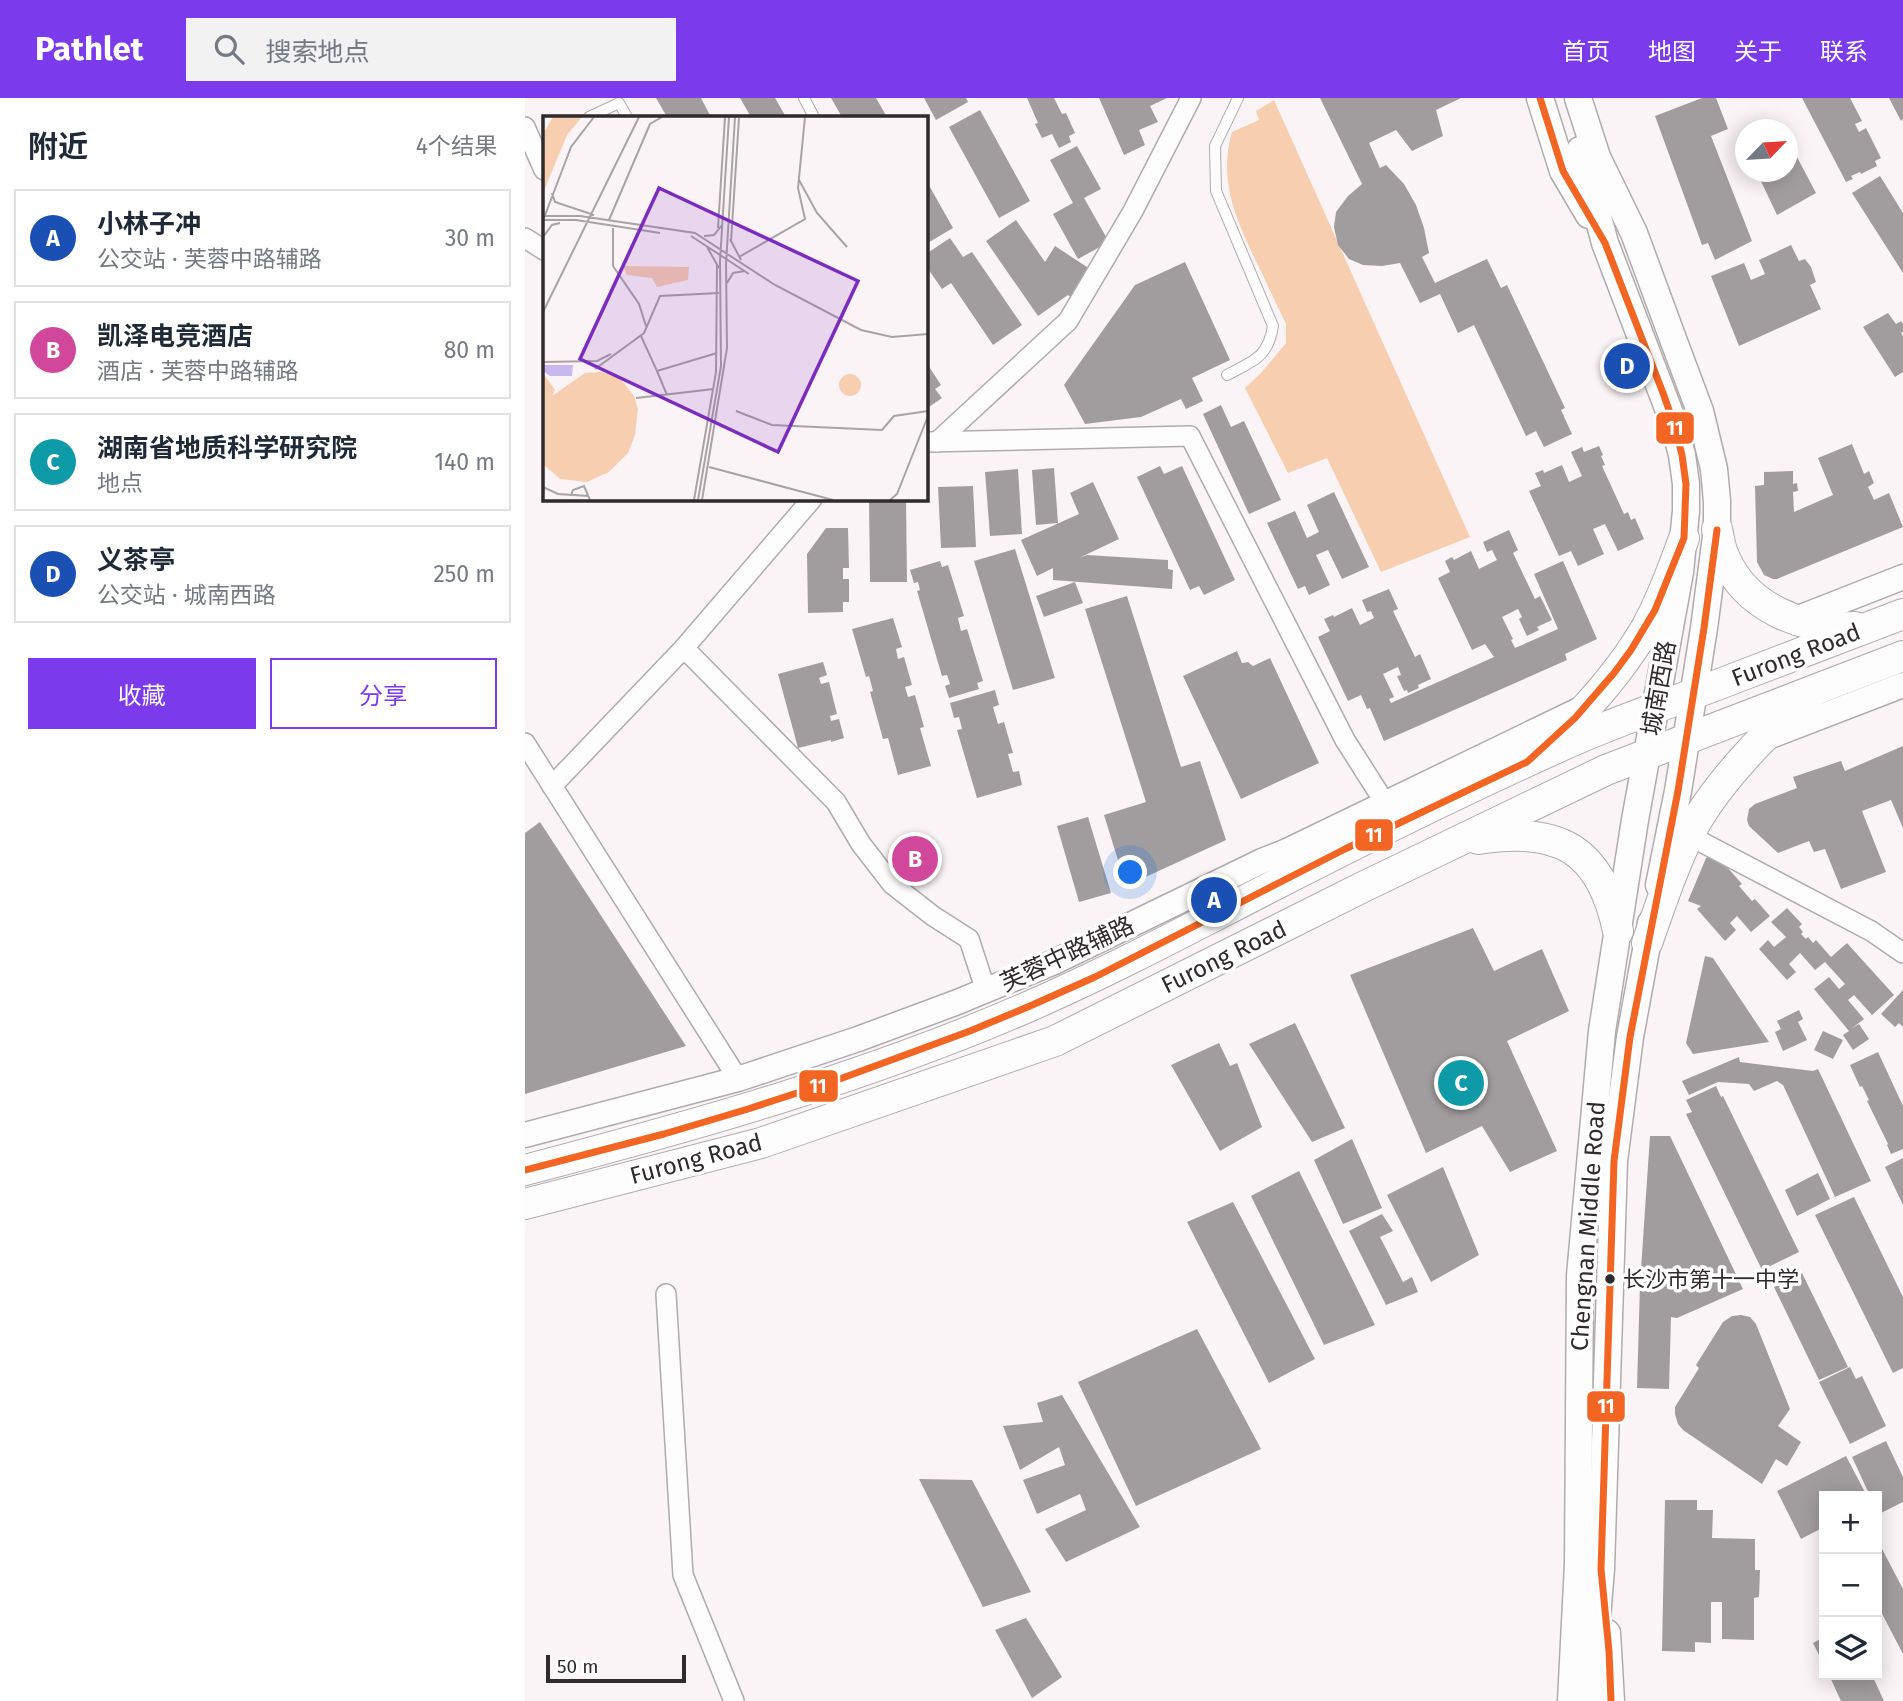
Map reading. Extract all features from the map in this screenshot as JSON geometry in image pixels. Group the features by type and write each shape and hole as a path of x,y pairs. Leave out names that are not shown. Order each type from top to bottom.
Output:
{"main road":[{"path":"1540,98 1563,171 1605,243"},
{"name":"城南西路","path":"1563,98 1605,243 1674,424 1686,484 1680,572 1647,754"},
{"name":"城南西路","path":"1577,98 1597,157 1634,233 1695,398 1708,439 1714,470 1717,529 1705,628 1686,738"},
{"path":"1595,98 1634,233"},
{"path":"1717,529 1723,555 1744,589 1761,603 1796,620 1845,628 1870,626"},
{"path":"1527,762 1556,737 1614,673 1644,630 1666,585 1684,538"},
{"name":"Furong Road","path":"525,1170 748,1109 837,1080 970,1031 1095,977 1345,849 1392,814 1527,762 1609,725 1903,614"},
{"name":"Furong Road","path":"525,1204 761,1143 1055,1041 1606,770 1903,656"},
{"path":"1647,943 1688,835 1709,801 1764,739 1796,708 1827,685"},
{"name":"Chengnan Middle Road","path":"1571,1701 1589,1566 1615,1161 1630,1037 1686,738"},
{"name":"Chengnan Middle Road","path":"1587,1701 1595,1642 1589,1566 1580,1276 1602,1031 1647,754"},
{"path":"1447,847 1503,835 1550,838 1572,849 1587,862 1605,887 1618,931"},
{"path":"1562,1701 1565,1651 1589,1566"},
{"path":"1589,1566 1609,1651 1611,1701"}],"street":[{"path":"931,442 1068,321 1133,211 1191,98"},
{"path":"525,127 543,168"},
{"path":"525,238 543,249"},
{"path":"931,442 1190,436 1345,740 1392,814"},
{"path":"552,786 684,648 811,500"},
{"path":"1796,620 1903,577"},
{"path":"684,648 836,802 861,845 892,884 933,916 969,939 986,991"},
{"path":"1764,739 1903,685"},
{"name":"芙蓉中路辅路","path":"525,1135 738,1079 858,1039 986,991 1052,963 1262,861 1392,814 1584,708"},
{"path":"525,743 738,1079"},
{"path":"1688,835 1871,931 1903,953"},
{"path":"666,1294 683,1574 734,1701"}],"lane":[{"path":"804,98 813,116"},
{"path":"1227,375 1260,358 1271,340 1273,326 1216,191 1216,146 1238,98"},
{"path":"591,116 619,103 626,116"}],"shaded area":[{"path":"1274,100 1470,537 1381,572 1327,458 1288,473 1245,388 1286,343 1286,324 1231,199 1228,150 1232,132 1259,120 1256,111"}],"building":[{"path":"656,98 701,98 710,116 666,116"},
{"path":"740,98 775,98 785,116 750,116"},
{"path":"831,98 876,98 886,116 841,116"},
{"path":"924,98 966,98 968,102 936,120"},
{"path":"1027,98 1054,98 1062,114 1066,113 1075,133 1069,136 1071,142 1059,148 1052,134 1042,138"},
{"path":"1099,98 1167,98 1150,106 1158,122 1139,130 1145,145 1124,155"},
{"path":"1320,98 1461,98 1436,110 1443,136 1412,151 1396,130 1369,143 1380,168 1386,165 1404,184 1416,205 1429,253 1422,257 1435,283 1487,259 1501,288 1507,285 1565,408 1561,410 1572,434 1544,447 1536,431 1526,436 1474,325 1458,333 1440,294 1420,303 1400,263 1363,265 1349,259 1338,245 1334,227 1336,212 1362,184"},
{"path":"1702,98 1716,98 1728,129 1711,136 1752,241 1715,260 1708,243 1702,245 1655,116"},
{"path":"1802,98 1850,98 1862,121 1855,124 1859,132 1866,128 1881,158 1875,161 1877,166 1851,176 1853,179 1846,182"},
{"path":"1889,98 1903,98 1901,121"},
{"path":"980,110 1030,201 999,218 949,127"},
{"path":"1077,146 1101,189 1084,198 1109,242 1078,259 1053,214 1073,203 1050,160"},
{"path":"1798,159 1816,193 1777,215 1761,182 1798,182"},
{"path":"1880,176 1903,213 1903,273 1852,193"},
{"path":"927,182 953,228 927,243"},
{"path":"1016,220 1045,262 1055,246 1093,271 1074,300 1068,295 1038,316 986,241"},
{"path":"950,238 963,257 972,252 1022,325 993,345 951,283 942,289 927,267 927,253"},
{"path":"1791,245 1799,261 1805,259 1811,267 1816,282 1810,285 1821,309 1739,346 1711,276 1744,263 1751,280 1765,274 1759,260"},
{"path":"1185,262 1230,360 1192,378 1203,401 1186,409 1181,399 1141,417 1085,424 1064,385 1135,285"},
{"path":"1888,313 1896,324 1901,321 1903,324 1903,372 1895,377 1863,327"},
{"path":"927,364 941,385 935,389 942,398 927,408"},
{"path":"1221,405 1231,427 1244,421 1281,500 1249,514 1203,414"},
{"path":"1852,444 1864,474 1869,471 1874,483 1868,487 1874,500 1889,493 1903,527 1777,579 1764,575 1757,562 1755,486 1764,485 1764,472 1793,471 1793,484 1797,483 1798,491 1793,492 1794,512 1833,495 1818,458"},
{"path":"1599,446 1605,465 1602,466 1624,514 1628,512 1631,520 1635,518 1644,539 1618,551 1605,524 1593,529 1604,554 1578,566 1571,551 1559,556 1529,491 1541,486 1535,473 1543,470 1544,473 1562,465 1569,482 1582,476 1571,452 1582,447 1584,452"},
{"path":"1160,466 1164,474 1182,466 1235,580 1204,595 1199,586 1190,590 1137,477"},
{"path":"1054,468 1058,523 1036,525 1032,470"},
{"path":"1018,469 1022,534 990,536 985,472"},
{"path":"1093,482 1119,539 1079,558 1087,555 1168,560 1168,569 1173,570 1172,589 1053,580 1053,568 1037,576 1021,540 1079,514 1070,493"},
{"path":"973,486 976,547 941,548 938,487"},
{"path":"1334,492 1369,567 1342,579 1328,550 1316,555 1330,585 1309,595 1305,586 1298,589 1267,523 1295,511 1307,538 1319,532 1307,505"},
{"path":"869,500 906,500 907,582 870,582"},
{"path":"826,528 848,528 849,568 843,568 843,579 849,579 849,602 843,602 843,612 808,613 807,554"},
{"path":"1509,530 1518,550 1513,553 1535,599 1540,596 1552,620 1537,627 1539,630 1527,636 1519,619 1522,617 1518,609 1502,617 1515,648 1558,629 1534,574 1563,561 1597,639 1565,654 1567,660 1384,741 1370,708 1367,709 1361,695 1348,701 1318,637 1330,631 1324,619 1352,608 1360,625 1374,618 1371,611 1367,612 1362,600 1389,589 1398,609 1393,611 1415,657 1420,654 1431,679 1408,693 1407,690 1404,691 1397,676 1401,675 1398,667 1383,674 1394,697 1389,699 1391,703 1494,657 1485,644 1472,650 1438,578 1450,572 1445,561 1452,557 1454,560 1471,551 1479,569 1497,560 1492,550 1487,552 1483,542"},
{"path":"1015,549 1055,678 1013,690 974,561"},
{"path":"940,561 942,567 948,565 964,616 958,618 961,631 967,629 983,681 977,683 979,689 949,698 945,686 950,684 947,675 942,676 917,591 920,590 918,582 914,583 910,570"},
{"path":"1075,582 1083,603 1044,617 1036,596"},
{"path":"1127,596 1181,767 1200,761 1226,840 1126,886 1104,815 1146,802 1085,609"},
{"path":"893,618 902,647 896,649 898,659 904,657 912,685 905,687 908,697 915,695 924,727 920,728 931,766 898,775 888,738 883,739 870,692 873,691 869,676 866,677 852,629"},
{"path":"1237,651 1242,663 1248,662 1253,666 1270,658 1319,763 1241,799 1183,676"},
{"path":"823,662 827,675 819,678 821,684 829,682 837,714 830,716 831,721 839,719 844,738 798,748 778,674"},
{"path":"995,690 999,705 993,707 998,724 1004,722 1013,753 1008,754 1013,772 1019,771 1022,785 977,798 957,730 962,729 959,717 954,718 950,703"},
{"path":"1903,746 1903,828 1891,800 1862,811 1886,872 1841,889 1825,849 1814,852 1809,841 1778,853 1749,826 1749,809 1755,804 1797,788 1793,777 1841,761 1845,771"},
{"path":"1088,817 1111,893 1079,902 1057,826"},
{"path":"540,822 686,1046 525,1094 525,833"},
{"path":"1713,855 1742,884 1739,886 1752,901 1755,899 1770,916 1751,932 1737,916 1730,923 1736,930 1725,941 1697,909 1701,906 1688,901 1706,858"},
{"path":"1787,908 1802,924 1799,927 1806,939 1808,937 1813,943 1816,940 1831,957 1847,943 1894,995 1872,1015 1854,995 1848,1000 1864,1019 1851,1029 1859,1024 1869,1039 1853,1050 1843,1035 1849,1031 1814,989 1829,977 1839,989 1845,984 1825,962 1815,970 1800,953 1789,964 1796,972 1787,980 1759,949 1768,940 1774,947 1786,937 1771,922"},
{"path":"1473,928 1494,971 1542,949 1569,1011 1507,1041 1557,1151 1510,1172 1482,1126 1426,1153 1350,975"},
{"path":"1705,956 1713,958 1769,1042 1693,1054 1686,1043"},
{"path":"1903,990 1903,1027 1899,1023 1895,1027 1881,1014"},
{"path":"1799,1010 1803,1019 1798,1022 1807,1040 1783,1051 1775,1032 1781,1029 1777,1021"},
{"path":"1295,1023 1345,1128 1312,1142 1249,1044"},
{"path":"1823,1031 1843,1040 1833,1059 1814,1050"},
{"path":"1219,1043 1230,1066 1237,1063 1262,1127 1220,1151 1171,1065"},
{"path":"1878,1052 1903,1106 1903,1149 1891,1154 1867,1101 1869,1100 1850,1065"},
{"path":"1739,1057 1740,1062 1813,1071 1818,1069 1871,1181 1835,1197 1783,1085 1777,1081 1754,1091 1749,1084 1718,1082 1689,1095 1682,1081"},
{"path":"1716,1086 1799,1252 1762,1270 1686,1114 1692,1112 1686,1100"},
{"path":"1650,1136 1670,1136 1743,1289 1677,1318 1671,1317 1669,1389 1637,1388 1640,1284"},
{"path":"1352,1139 1382,1208 1343,1224 1314,1160"},
{"path":"1903,1158 1903,1205 1885,1167"},
{"path":"1443,1167 1479,1255 1431,1282 1387,1195"},
{"path":"1299,1171 1375,1325 1324,1345 1251,1196"},
{"path":"1818,1173 1830,1199 1797,1216 1785,1190"},
{"path":"1854,1197 1903,1297 1903,1368 1893,1373 1815,1215"},
{"path":"1233,1202 1315,1359 1269,1383 1187,1222"},
{"path":"1382,1214 1393,1231 1380,1237 1403,1282 1412,1277 1418,1292 1386,1305 1349,1231"},
{"path":"1802,1273 1848,1367 1819,1380 1774,1287"},
{"path":"1732,1316 1750,1317 1756,1324 1790,1409 1778,1426 1801,1442 1787,1466 1776,1459 1762,1484 1683,1430 1675,1414 1675,1407 1699,1368 1696,1365 1723,1322"},
{"path":"1197,1329 1261,1449 1136,1506 1078,1382"},
{"path":"1850,1367 1856,1379 1862,1376 1886,1426 1850,1444 1819,1382"},
{"path":"1062,1395 1140,1527 1066,1562 1045,1529 1086,1510 1080,1494 1037,1514 1023,1480 1065,1465 1059,1447 1020,1470 1003,1426 1043,1422 1037,1403"},
{"path":"1886,1441 1903,1477 1903,1502 1882,1512 1882,1491 1868,1491 1852,1457"},
{"path":"1846,1456 1864,1491 1819,1491 1819,1530 1801,1539 1777,1491"},
{"path":"919,1479 972,1480 1031,1592 983,1607"},
{"path":"1665,1500 1697,1500 1697,1510 1713,1510 1712,1538 1755,1539 1755,1570 1760,1570 1759,1597 1754,1598 1754,1640 1722,1639 1722,1602 1711,1602 1711,1643 1695,1642 1695,1652 1662,1651"},
{"path":"1882,1549 1903,1589 1903,1654 1882,1614"},
{"path":"1026,1618 1062,1677 1032,1698 995,1630"},
{"path":"1819,1640 1819,1655 1813,1643"},
{"path":"1831,1680 1874,1680 1884,1701 1841,1701"}],"transit line":[{"name":"11","path":"525,1170 748,1109 837,1080 1030,1006 1095,977 1345,849 1527,762 1575,718 1614,673 1655,610 1684,538 1686,484 1682,455 1663,393 1605,243 1563,171 1540,98"},
{"name":"11","path":"1611,1701 1601,1569 1614,1161 1630,1037 1678,791 1717,530"}],"place":[{"name":"义茶亭","path":"1627,366"},
{"name":"凯泽电竞酒店","path":"915,859"},
{"name":"小林子冲","path":"1214,900"},
{"name":"湖南省地质科学研究院","path":"1461,1083"},
{"name":"长沙市第十一中学","path":"1610,1279"}]}
